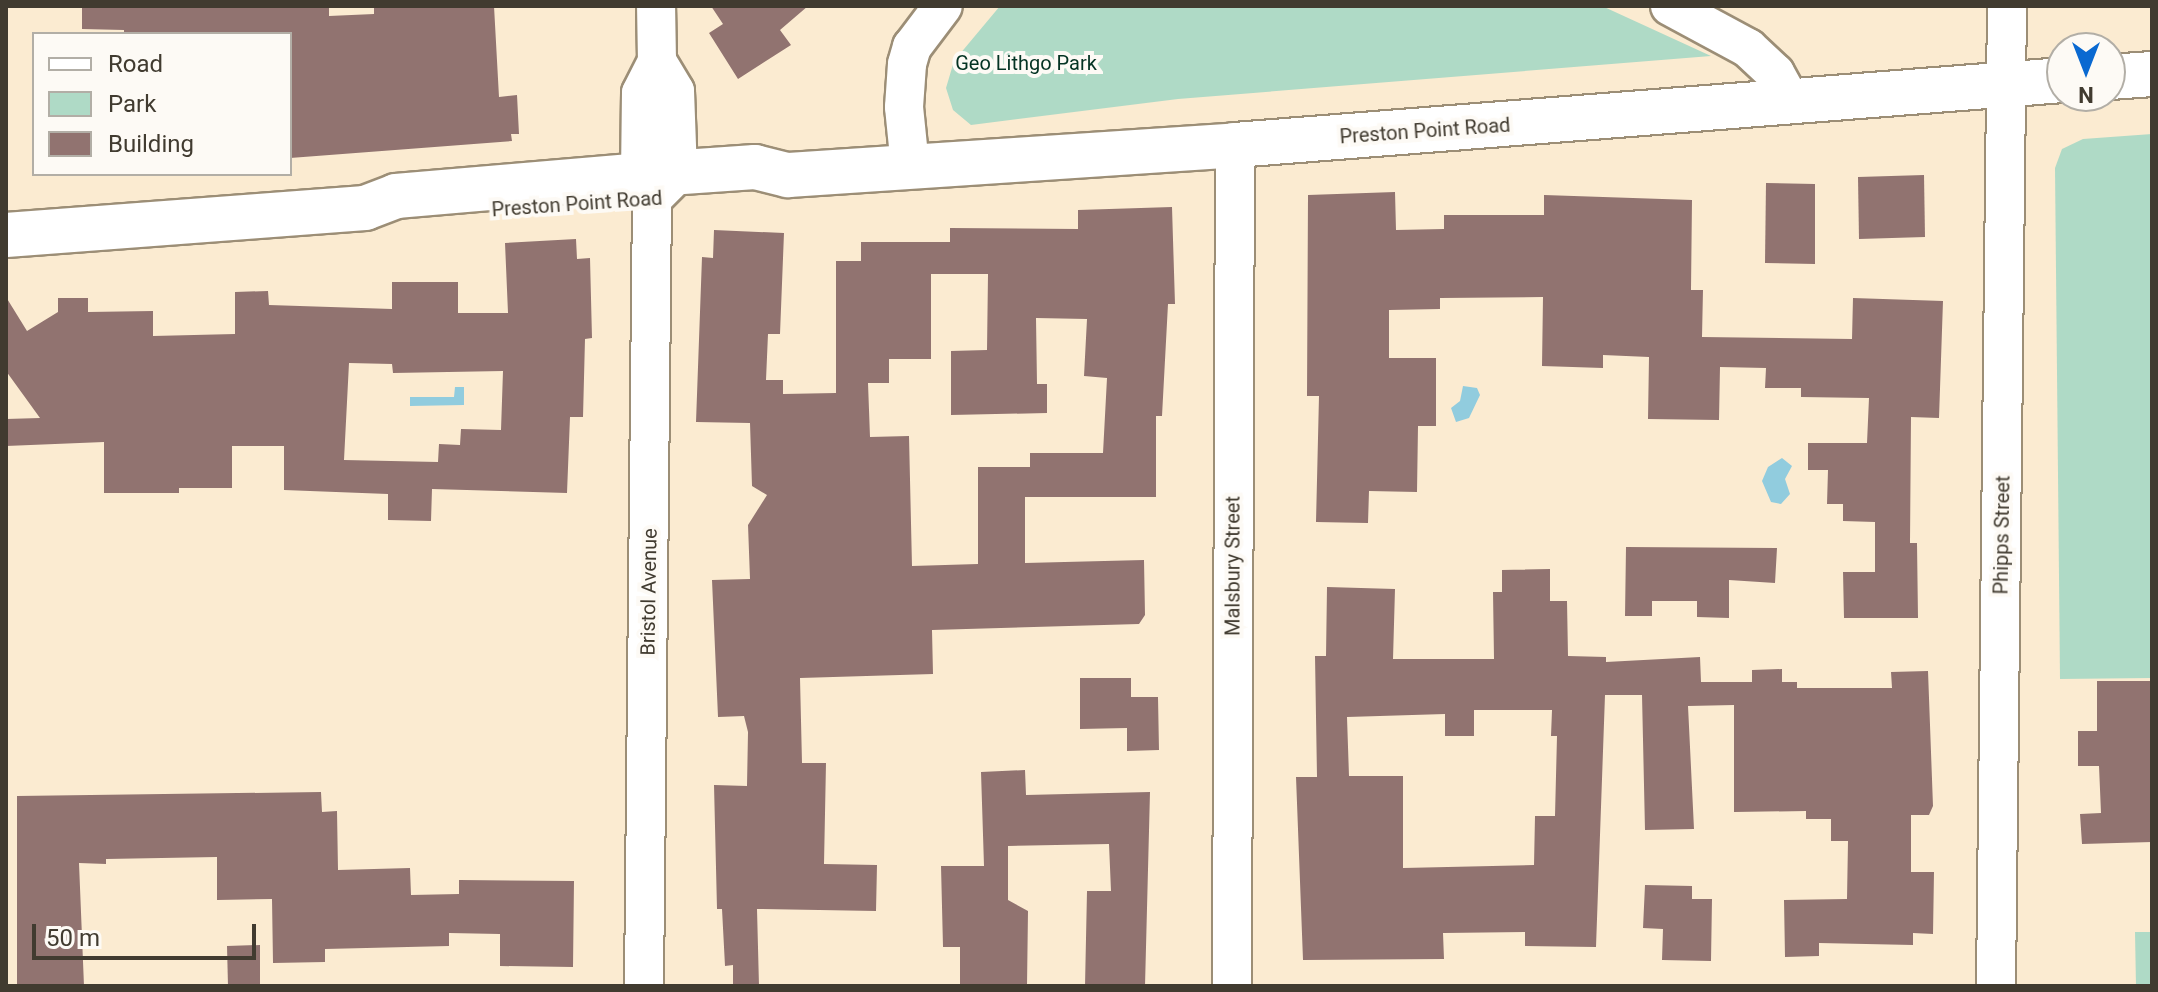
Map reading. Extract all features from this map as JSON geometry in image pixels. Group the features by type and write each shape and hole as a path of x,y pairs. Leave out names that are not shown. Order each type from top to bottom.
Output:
{"main road":[{"path":"2126,76 2152,74"},
{"name":"Preston Point Road","path":"6,235 365,208 396,196 656,195 755,167 788,175 1235,145 2046,81"}],"street":[{"name":"Bristol Avenue","path":"644,986 656,195 641,93 657,61 656,6"},
{"path":"910,166 907,64 912,47 943,6"},
{"path":"1670,6 1748,48 1775,73 1791,102"},
{"name":"Phipps Street","path":"1996,986 2003,784 2007,6"},
{"name":"Malsbury Street","path":"1232,986 1235,145"}],"green space":[{"name":"Geo Lithgo Park","path":"1000,6 1602,6 1711,56 1178,99 971,125 953,110 946,88 954,61"},
{"path":"2152,134 2152,678 2060,679 2055,168 2062,149 2083,139"},
{"path":"2135,932 2152,932 2152,986 2136,986"}],"water":[{"path":"1463,386 1477,388 1480,395 1469,418 1456,422 1451,408 1460,401"},
{"path":"455,387 464,387 464,405 410,406 410,397 454,397"},
{"path":"1782,458 1792,466 1785,479 1790,494 1781,504 1771,502 1762,481 1768,467"}],"building":[{"path":"82,6 329,6 329,16 374,14 374,6 494,6 499,97 517,95 519,134 511,134 512,141 292,158 292,32 82,29"},
{"path":"711,6 808,6 780,30 791,45 738,79 709,33 723,24"},
{"path":"1924,175 1925,237 1859,239 1858,177"},
{"path":"1766,183 1815,184 1815,264 1765,263"},
{"path":"1395,192 1396,230 1444,229 1444,215 1544,215 1544,195 1692,200 1691,290 1703,290 1702,337 1852,339 1853,298 1943,301 1939,418 1911,417 1910,543 1917,543 1918,618 1844,618 1843,572 1875,572 1875,522 1843,521 1843,504 1827,504 1828,470 1808,470 1808,443 1867,443 1869,398 1801,397 1801,388 1765,388 1766,368 1720,367 1719,420 1648,419 1649,357 1603,355 1603,368 1542,366 1543,297 1440,298 1440,309 1389,310 1389,358 1436,358 1436,426 1418,426 1417,492 1369,491 1368,523 1316,522 1319,396 1307,396 1308,195"},
{"path":"1172,207 1175,304 1168,304 1162,416 1156,416 1156,497 1025,497 1025,563 1144,560 1145,615 1139,624 932,630 933,674 800,678 802,763 826,763 824,864 877,865 876,911 757,909 759,986 733,986 733,965 725,966 722,909 717,909 714,785 747,786 748,732 744,716 718,717 712,580 750,579 748,525 767,495 752,486 750,423 696,422 702,257 713,258 714,230 784,233 780,334 768,334 766,380 783,380 783,394 836,393 836,261 861,261 861,242 950,242 950,228 1078,229 1078,210","holes":["931,274 988,274 987,350 951,351 951,415 1047,413 1047,384 1037,384 1036,318 1087,319 1084,376 1107,378 1103,453 1030,453 1030,467 978,467 978,564 912,566 909,436 870,437 868,383 889,383 889,359 931,359"]},
{"path":"576,239 577,259 590,258 592,338 585,339 583,417 570,417 567,493 432,489 431,521 388,520 388,494 284,490 284,446 232,446 232,488 179,488 179,493 104,493 104,442 6,446 6,419 40,418 6,371 6,297 27,331 58,312 58,298 88,298 88,312 153,311 153,336 235,334 235,292 268,291 269,305 392,309 392,282 458,282 458,313 508,313 505,243","holes":["349,363 392,364 393,373 503,371 501,430 461,429 460,445 439,444 438,462 344,460"]},
{"path":"1626,547 1777,548 1775,583 1729,580 1729,618 1697,617 1697,601 1652,601 1652,616 1625,616"},
{"path":"1550,569 1550,601 1567,601 1568,656 1606,657 1606,662 1700,657 1701,682 1752,682 1752,670 1782,669 1782,682 1797,682 1797,688 1892,688 1891,672 1928,671 1933,806 1929,815 1911,815 1911,872 1934,872 1933,934 1913,933 1913,945 1819,943 1819,956 1785,957 1784,900 1847,899 1848,841 1831,841 1831,819 1806,819 1806,811 1734,812 1734,705 1688,706 1694,829 1645,830 1642,695 1605,695 1596,947 1525,946 1525,932 1443,933 1444,959 1303,960 1296,777 1317,777 1315,656 1326,656 1327,587 1395,589 1393,659 1494,659 1493,592 1502,592 1502,570","holes":["1474,710 1552,710 1551,736 1557,736 1555,816 1535,816 1534,865 1403,868 1403,776 1349,776 1347,717 1445,714 1445,736 1474,736"]},
{"path":"1080,678 1131,678 1131,697 1158,697 1159,750 1127,751 1127,728 1080,729"},
{"path":"2097,681 2152,681 2152,842 2082,844 2080,814 2101,813 2099,766 2078,766 2078,731 2097,731"},
{"path":"1025,770 1026,795 1150,792 1145,986 1085,986 1087,891 1111,891 1109,844 1008,846 1008,900 1028,911 1027,986 960,986 960,947 943,947 941,866 984,866 981,772"},
{"path":"321,792 322,812 337,811 338,870 410,868 411,895 459,894 459,880 574,881 573,967 500,966 500,934 449,933 449,946 325,949 325,962 273,963 272,899 217,900 217,857 106,859 106,864 79,863 84,986 17,986 17,796"},
{"path":"1645,885 1692,886 1692,899 1712,899 1711,961 1662,960 1663,929 1643,928"},
{"path":"260,945 260,986 228,986 227,946"}]}
